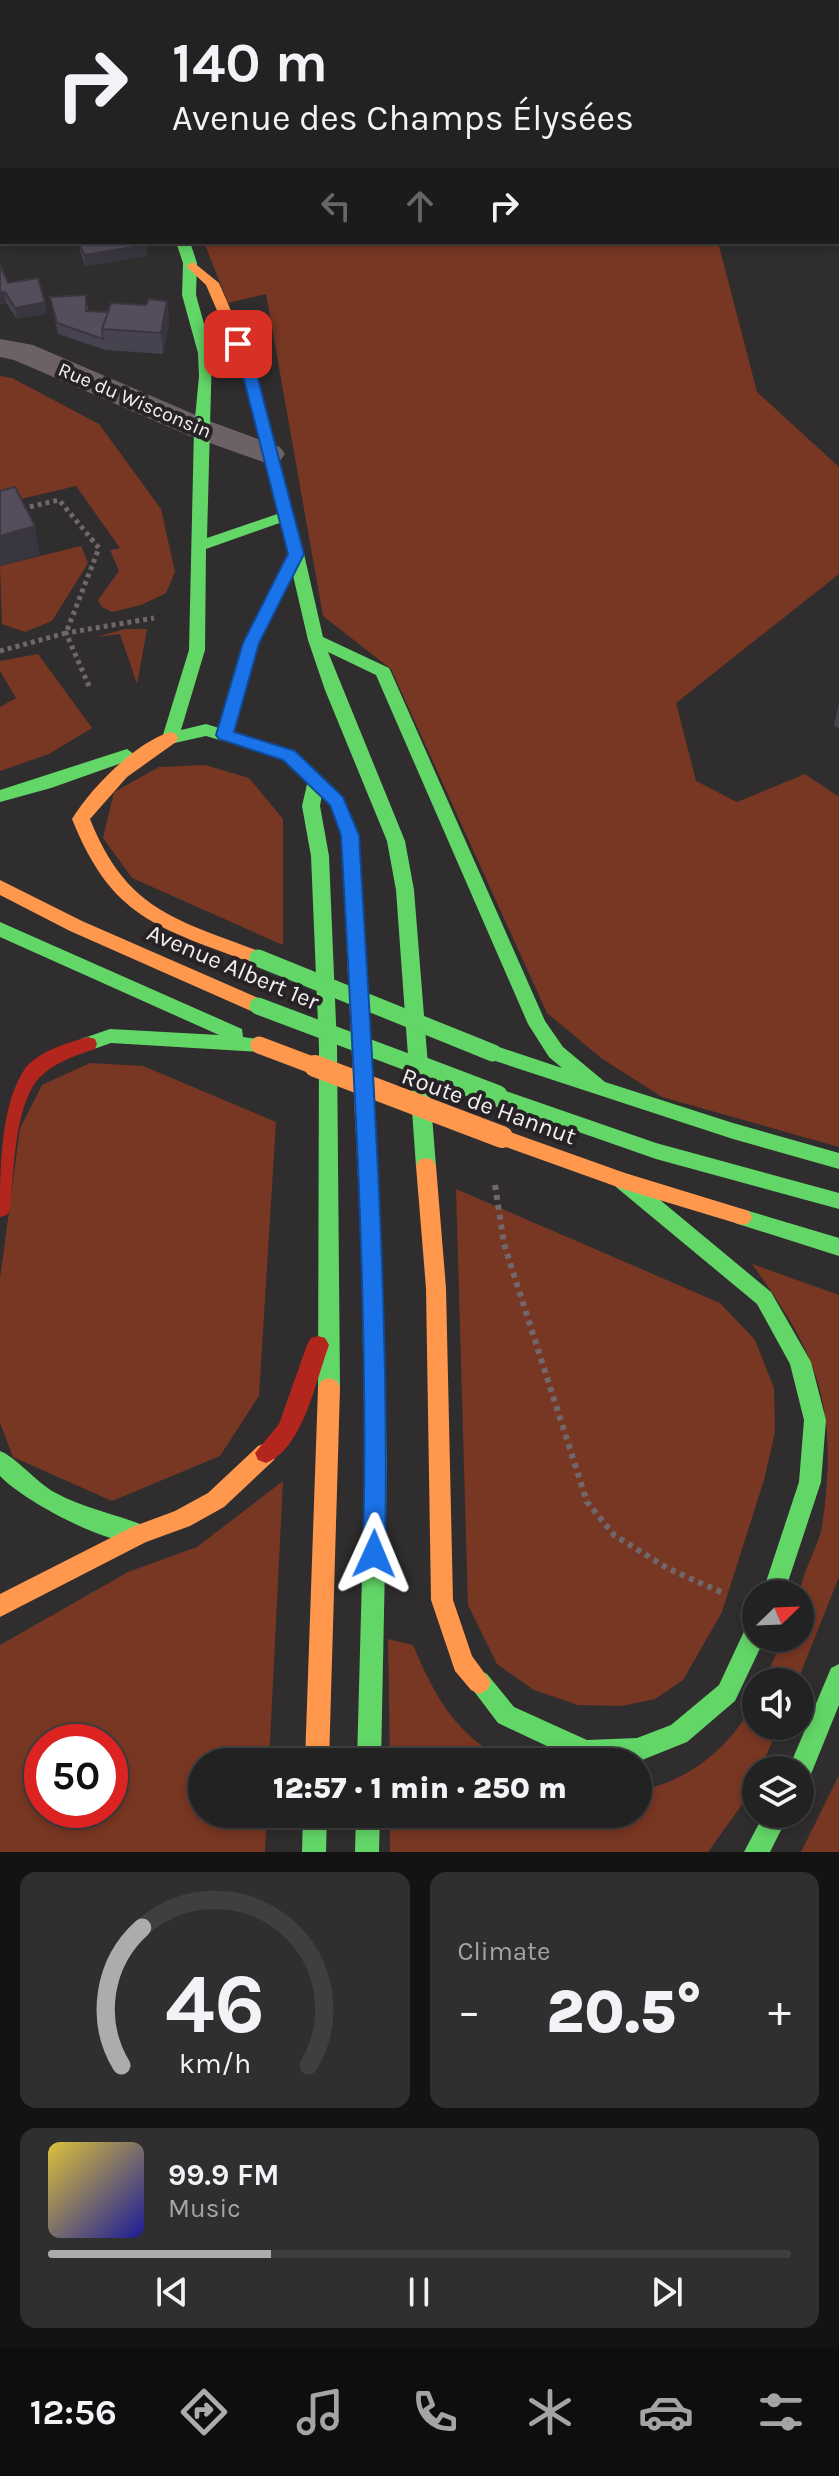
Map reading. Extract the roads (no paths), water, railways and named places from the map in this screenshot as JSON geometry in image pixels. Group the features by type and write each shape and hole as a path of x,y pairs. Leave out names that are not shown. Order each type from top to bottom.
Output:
{"main road":[{"path":"184,244 190,263 189,295 205,353 206,376 201,429 197,650 170,738 119,769 100,789 81,819 87,848 106,880 136,907 493,1053 839,1161"},
{"path":"190,263 212,283 247,364 316,640 343,716 396,841 405,890 436,1288 442,1600 463,1663 506,1715 586,1752 637,1750 679,1734 727,1693 746,1652"},
{"path":"200,546 286,516"},
{"path":"225,735 251,643 296,554"},
{"path":"316,640 383,672 537,1024 556,1052 599,1088"},
{"path":"0,796 87,770 170,738 206,730 289,755 337,802 350,835 370,1180 376,1449 369,1748"},
{"path":"316,780 311,806 320,856 328,1031 331,1309 317,1748"},
{"path":"350,835 405,890"},
{"name":"Avenue Albert 1er","path":"0,887 76,926 258,1006 497,1096"},
{"name":"Route de Hannut","path":"0,929 259,1045 623,1181 839,1247"},
{"path":"0,1209 17,1100 31,1073 65,1052 110,1036 259,1045"},
{"name":"Route de Hannut","path":"497,1096 656,1151 839,1201"},
{"path":"623,1181 764,1298 800,1362 815,1420 810,1482 778,1580"},
{"path":"0,1606 140,1534 182,1519 216,1500 252,1468 288,1430 331,1309"},
{"path":"0,1461 14,1480 73,1514 140,1534"},
{"path":"806,1756 839,1676"},
{"path":"314,1852 315,1828"},
{"path":"367,1852 368,1828"},
{"path":"756,1852 769,1828"}],"street":[{"name":"Rue du Wisconsin","path":"0,348 22,352 201,429 269,454"}]}
